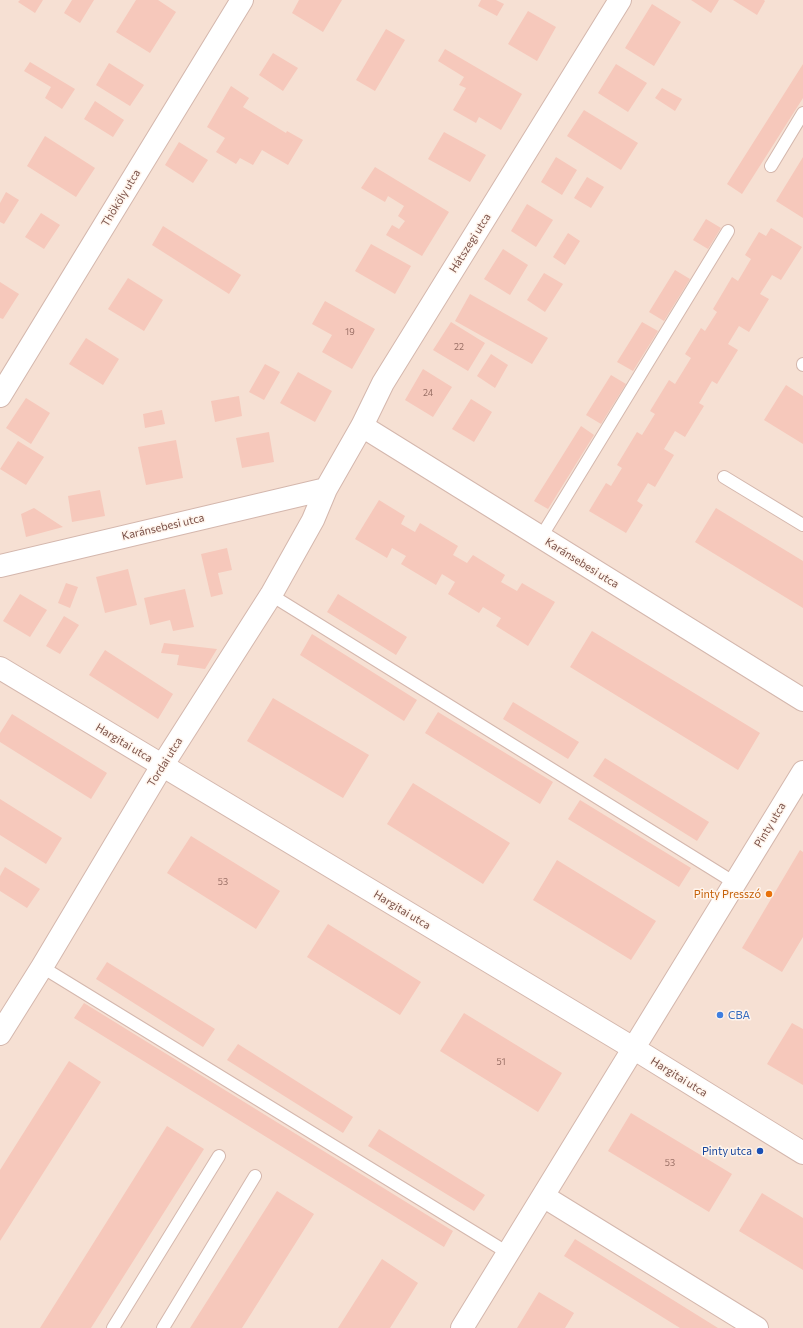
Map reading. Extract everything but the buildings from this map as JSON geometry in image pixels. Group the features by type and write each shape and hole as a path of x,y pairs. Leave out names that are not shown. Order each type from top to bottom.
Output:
{"street":[{"name":"Thököly utca","path":"0,396 242,0"},
{"name":"Hátszegi utca","path":"326,489 362,426 382,383 620,0"},
{"name":"Karánsebesi utca","path":"362,426 803,700"},
{"name":"Karánsebesi utca","path":"0,566 326,489"},
{"name":"Tordai utca","path":"0,1034 42,967 162,766 271,595 313,520 326,489"},
{"name":"Hargitai utca","path":"0,668 633,1048 803,1153"},
{"name":"Pinty utca","path":"462,1328 803,772"},
{"path":"543,1196 757,1328"}],"lane":[{"path":"771,166 803,113"},
{"path":"541,537 728,231"},
{"path":"724,477 803,526"},
{"path":"271,595 735,883"},
{"path":"42,967 508,1253"},
{"path":"114,1328 219,1156"},
{"path":"163,1328 254,1176"}],"shaded area":[{"path":"0,0 803,0 803,1328 0,1328"}],"place":[{"name":"Pinty Presszó","path":"769,894"},
{"name":"CBA","path":"720,1015"},
{"name":"Pinty utca","path":"760,1151"}]}
